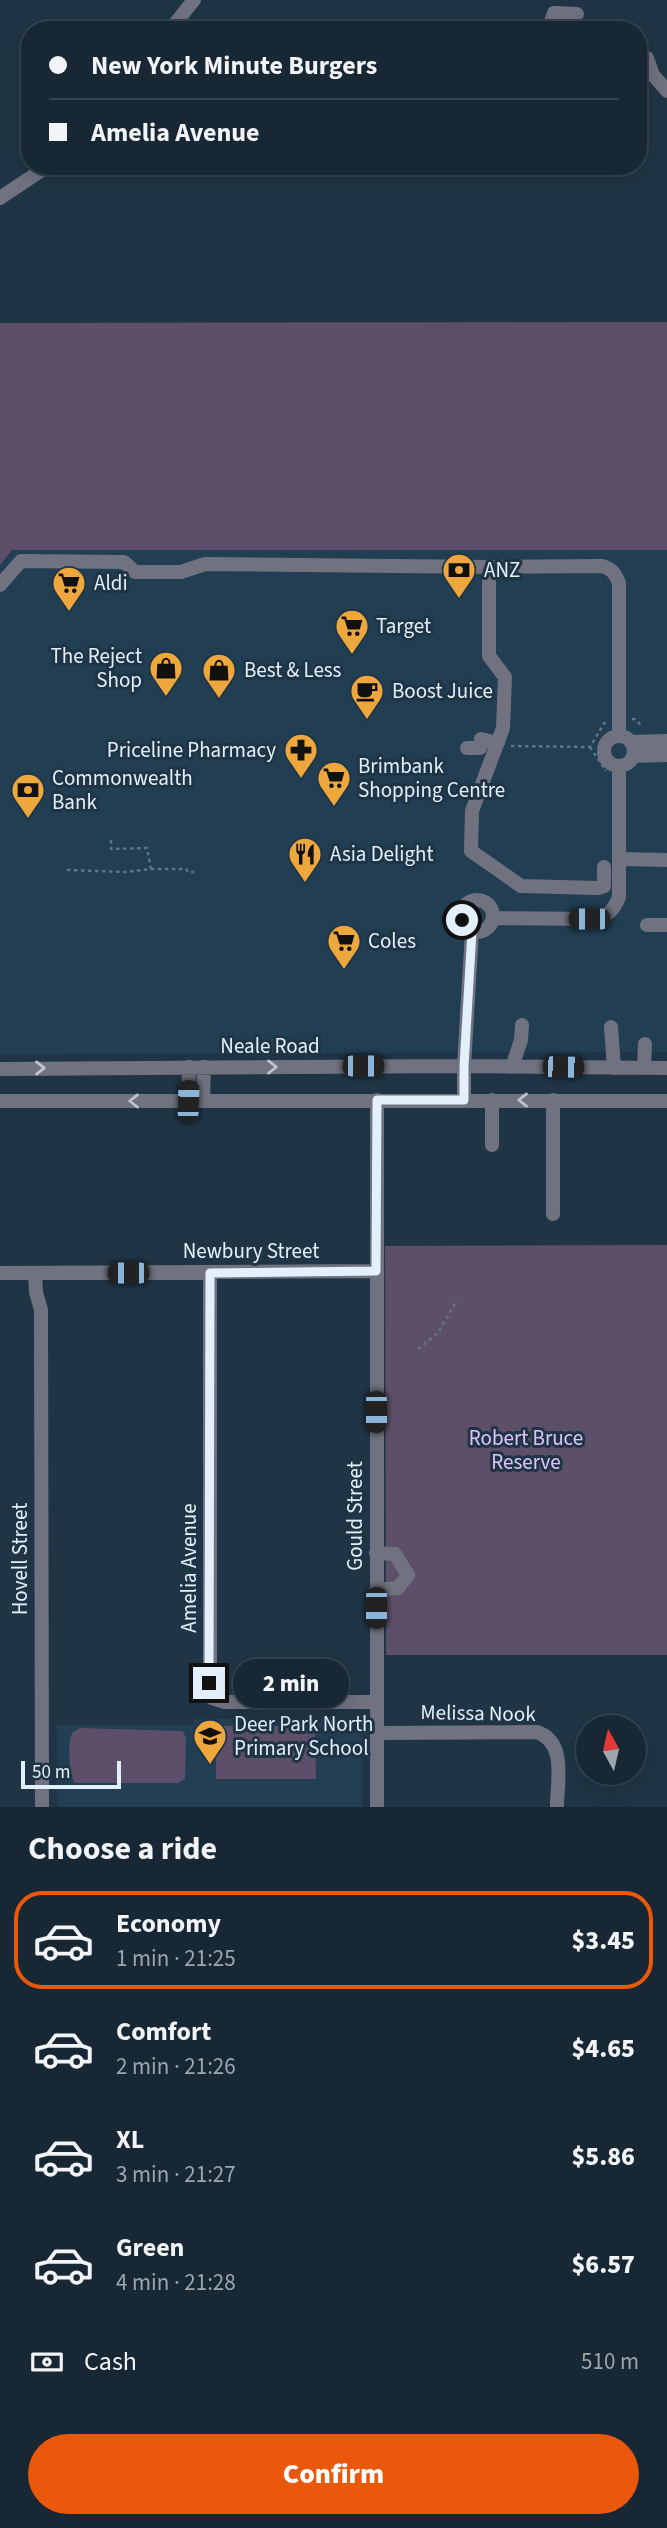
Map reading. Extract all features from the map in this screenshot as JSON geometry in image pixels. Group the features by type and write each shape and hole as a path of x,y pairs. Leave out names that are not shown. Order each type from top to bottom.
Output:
{"street":[{"path":"175,21 185,3"},
{"path":"551,21 554,13 577,14"},
{"path":"647,58 653,75 667,91"},
{"path":"0,198 37,175"},
{"path":"0,585 21,561 124,562 135,572 181,572 205,564 602,566 611,569 619,583 619,720 628,745 627,764 613,770"},
{"path":"489,567 489,656 505,677 503,728 472,811 471,852 521,886 598,888 604,886 604,867"},
{"path":"467,748 480,748 481,739 498,743"},
{"path":"493,918 589,919 605,916 615,908 619,897 619,859 613,770 603,750 606,741 667,755"},
{"path":"628,745 667,741"},
{"path":"619,859 667,860"},
{"path":"464,1100 472,931 462,920 462,910 469,902 484,901 491,908 491,923 483,931 472,931"},
{"path":"647,925 667,925"},
{"path":"512,1067 521,1040 522,1025"},
{"path":"611,1027 614,1068"},
{"path":"644,1068 645,1044"},
{"name":"Neale Road","path":"0,1069 464,1066 667,1068"},
{"path":"195,1101 196,1067"},
{"name":"Gould Street","path":"377,1100 377,1807"},
{"path":"492,1100 492,1145"},
{"path":"553,1100 553,1214"},
{"path":"0,1101 667,1101"},
{"name":"Newbury Street","path":"0,1273 376,1271"},
{"name":"Hovell Street","path":"41,1273 36,1292 41,1310 42,1807"},
{"name":"Amelia Avenue","path":"210,1273 209,1683 212,1698 225,1702 376,1702"},
{"path":"376,1553 395,1554 408,1575 398,1588 376,1590"},
{"name":"Melissa Nook","path":"377,1733 543,1734 557,1751 557,1807"}],"path":[{"path":"590,747 606,720 635,719 643,727"},
{"path":"498,743 510,746 590,747 613,770"},
{"path":"111,840 111,849 147,848 151,869"},
{"path":"67,870 116,872 186,869 188,872 194,872"},
{"path":"418,1349 438,1333 457,1300"}],"shaded area":[{"name":"Brimbank Shopping Centre","path":"12,550 667,550 667,1052 0,1054 0,565"},
{"name":"Deer Park North Primary School","path":"357,1718 362,1725 362,1807 57,1807 57,1725 193,1725 194,1719"}],"green space":[{"path":"667,322 667,550 12,550 0,565 0,323"},
{"name":"Robert Bruce Reserve","path":"667,1245 667,1655 386,1655 385,1246"},
{"path":"216,1726 315,1726 316,1779 216,1779"},
{"path":"80,1728 183,1731 186,1738 185,1779 178,1783 75,1783 70,1767 70,1740 74,1731"}],"place":[{"name":"ANZ","path":"459,600"},
{"name":"Aldi","path":"69,613"},
{"name":"Target","path":"352,656"},
{"name":"The Reject Shop","path":"166,698"},
{"name":"Best & Less","path":"219,700"},
{"name":"Boost Juice","path":"367,721"},
{"name":"Priceline Pharmacy","path":"301,780"},
{"name":"Brimbank Shopping Centre","path":"334,808"},
{"name":"Commonwealth Bank","path":"28,820"},
{"name":"Asia Delight","path":"305,884"},
{"name":"Coles","path":"344,971"},
{"name":"Deer Park North Primary School","path":"210,1766"}],"route":[{"path":"209,1683 210,1273 376,1271 377,1100 464,1100 472,931 467,929 462,920"}]}
